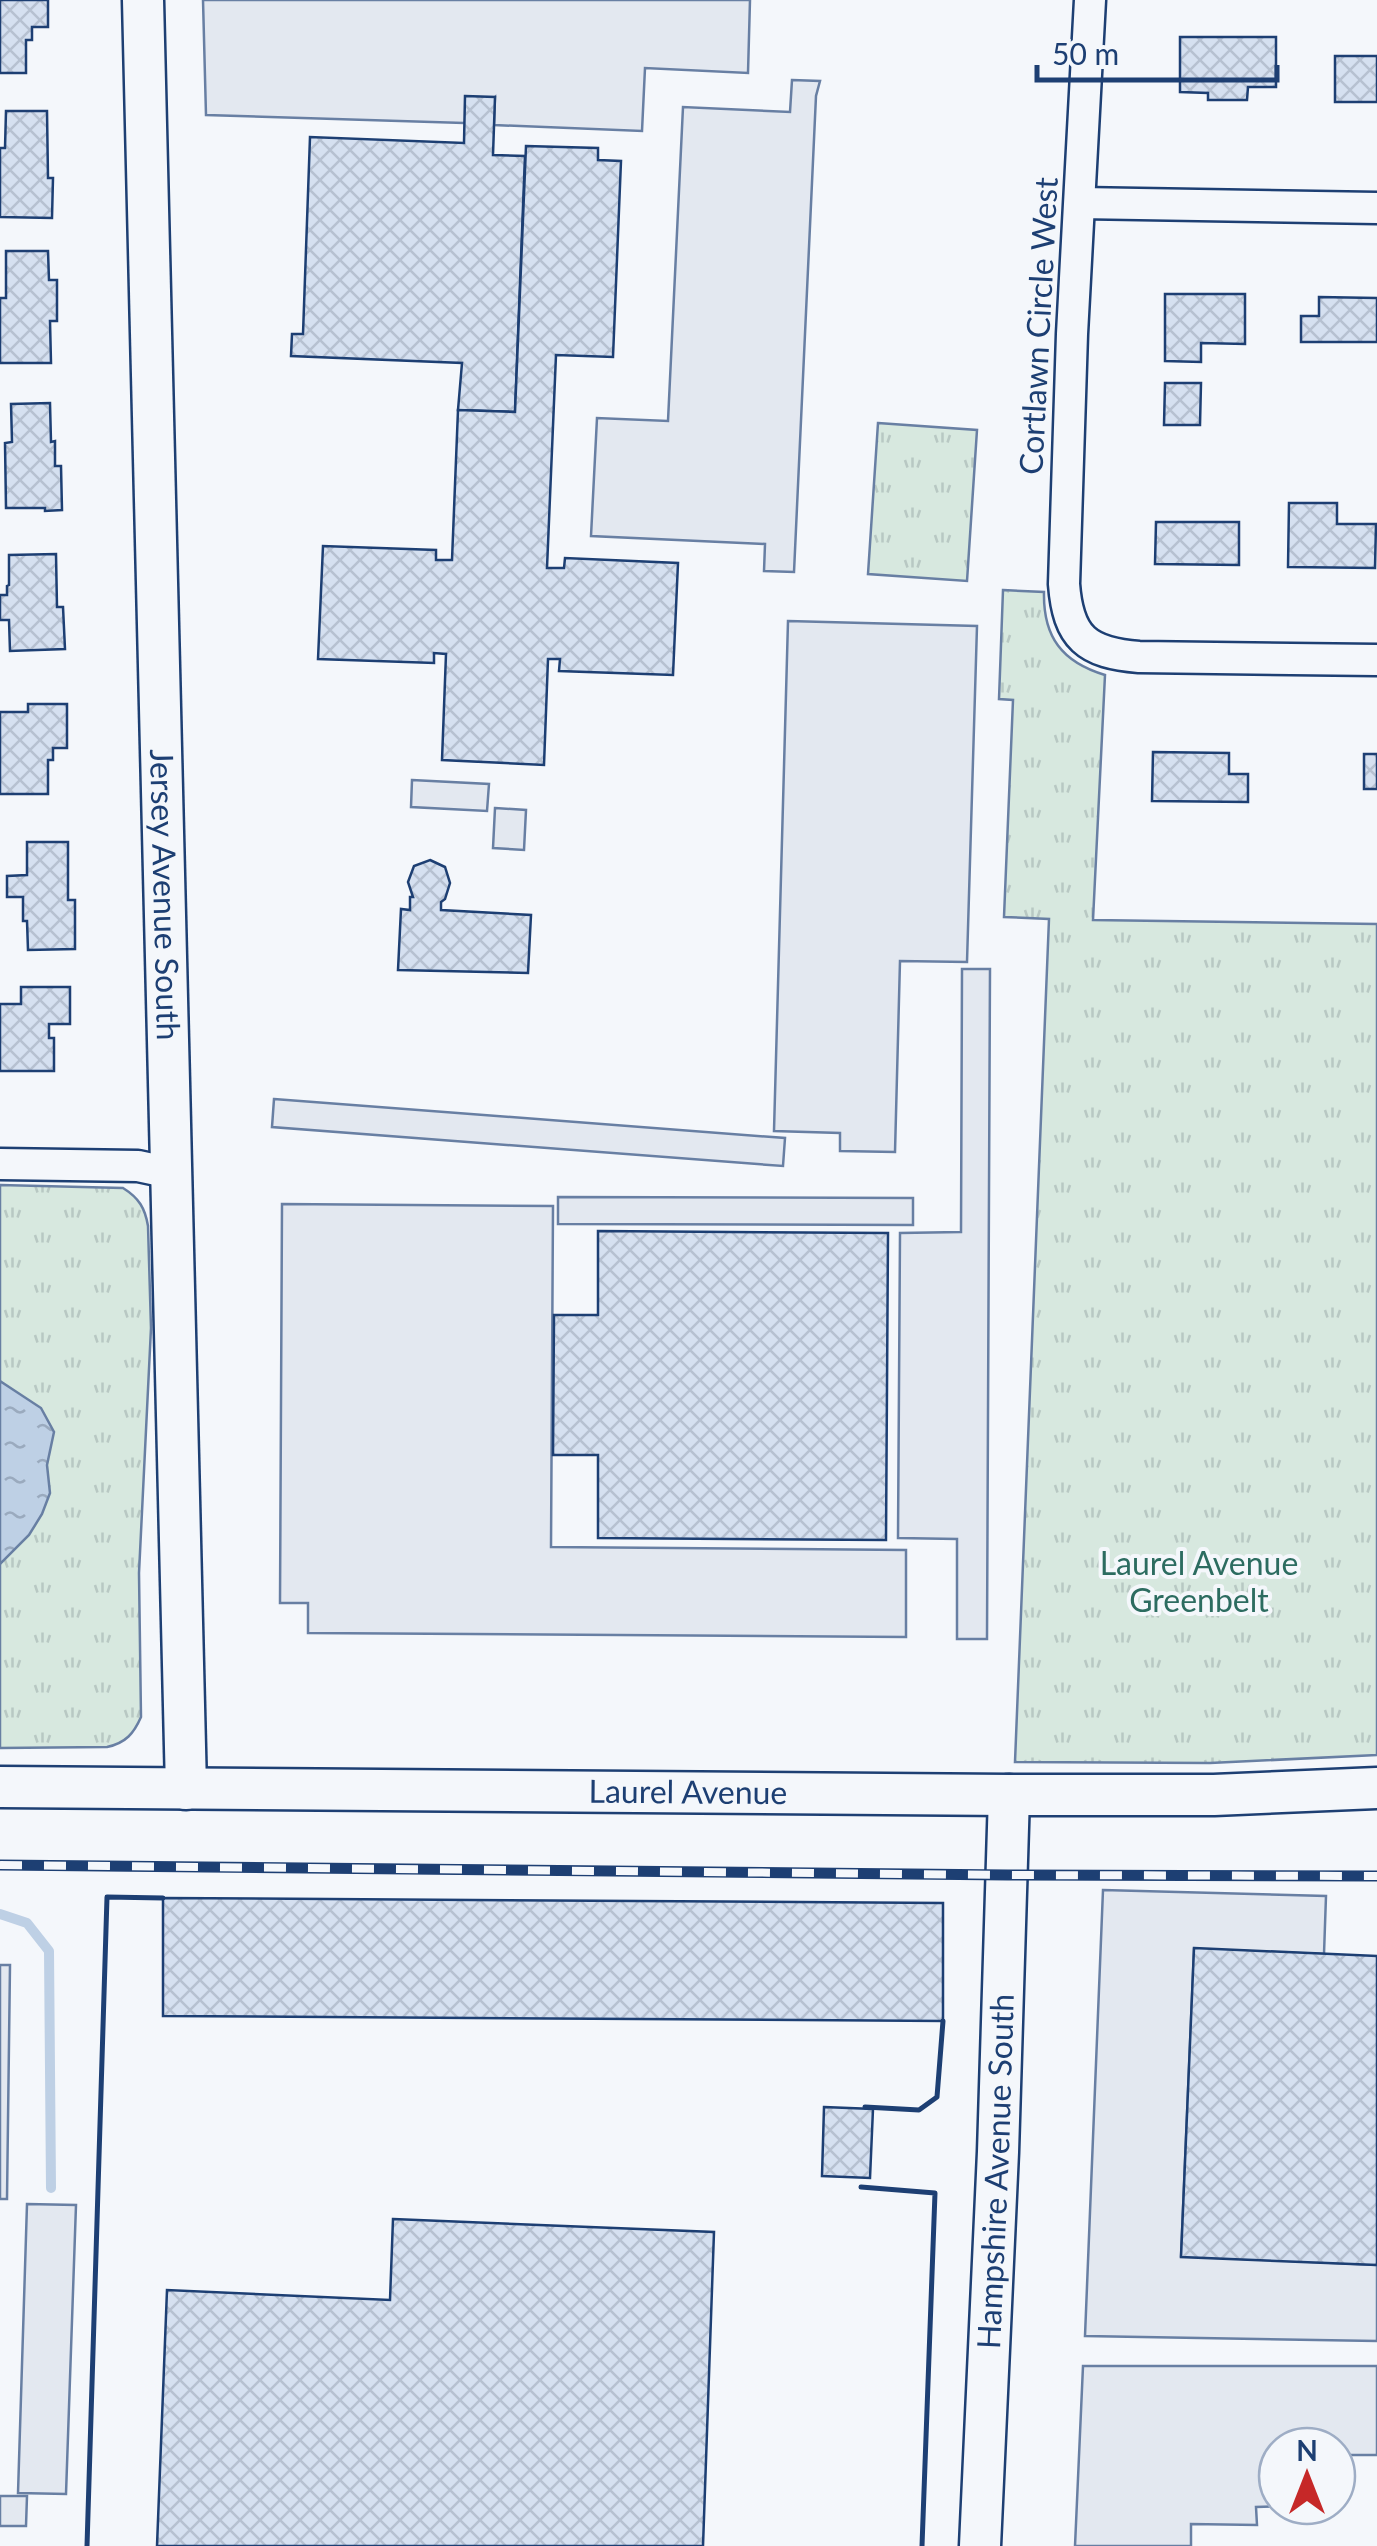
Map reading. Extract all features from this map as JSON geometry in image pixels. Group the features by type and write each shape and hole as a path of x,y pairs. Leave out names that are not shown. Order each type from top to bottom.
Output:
{"street":[{"name":"Jersey Avenue South","path":"143,0 186,1788"},
{"name":"Cortlawn Circle West","path":"1090,0 1072,334 1064,584 1071,624 1091,647 1111,655 1377,660"},
{"path":"1080,203 1377,208"},
{"path":"0,1164 138,1166 171,1174"},
{"name":"Laurel Avenue","path":"0,1786 1009,1795 1214,1795 1377,1788"},
{"name":"Hampshire Avenue South","path":"980,2546 1009,1795"}],"green space":[{"path":"878,423 977,430 967,581 868,574"},
{"name":"Laurel Avenue Greenbelt","path":"1003,590 1044,592 1047,622 1058,646 1077,663 1105,675 1093,920 1377,924 1377,1755 1210,1763 1015,1762 1049,919 1004,917 1013,700 999,699"},
{"path":"0,1185 123,1188 140,1204 148,1226 151,1328 139,1573 141,1717 128,1737 107,1747 0,1748"}],"shaded area":[{"path":"203,0 750,0 748,73 645,68 642,131 494,125 495,97 464,123 206,115"},
{"path":"792,80 820,81 816,96 794,572 764,571 765,544 591,536 597,418 668,421 683,107 790,112"},
{"path":"788,621 977,626 967,962 900,961 895,1152 840,1151 840,1133 774,1131"},
{"path":"412,780 489,784 487,811 411,807"},
{"path":"495,808 526,810 524,850 493,848"},
{"path":"962,969 990,969 987,1639 957,1639 957,1539 898,1538 900,1233 961,1232"},
{"path":"274,1099 785,1138 783,1166 272,1127"},
{"path":"558,1197 913,1198 913,1225 558,1224"},
{"path":"282,1204 553,1206 551,1547 906,1550 906,1637 308,1633 308,1603 280,1603"},
{"path":"1103,1890 1326,1896 1324,1954 1194,1949 1181,2256 1377,2265 1377,2341 1085,2336"},
{"path":"0,1965 10,1965 7,2199 0,2199"},
{"path":"27,2204 76,2205 66,2494 18,2493"},
{"path":"1083,2366 1377,2366 1377,2455 1357,2455 1357,2426 1257,2426 1257,2525 1191,2524 1191,2546 1075,2546"},
{"path":"0,2496 27,2496 26,2526 0,2526"}],"water":[{"path":"0,1381 41,1408 54,1432 47,1465 50,1493 42,1514 29,1535 0,1564"}],"building":[{"path":"0,0 48,0 48,27 32,27 32,40 26,40 26,73 0,73"},
{"path":"1180,37 1276,37 1276,87 1248,87 1247,100 1208,100 1208,93 1180,92"},
{"path":"1335,56 1377,56 1377,102 1335,102"},
{"path":"465,96 495,97 493,155 525,156 515,412 458,410 462,363 291,356 292,334 303,334 310,137 464,143"},
{"path":"6,111 47,111 52,218 0,217 0,148 5,148"},
{"path":"526,146 598,148 598,160 621,161 613,357 556,355 547,568 564,568 565,558 678,563 673,675 559,671 560,659 548,659 544,765 442,760 446,654 434,653 434,663 318,659 323,546 436,550 436,560 452,560 458,410 515,412"},
{"path":"6,251 48,251 49,280 57,280 57,321 50,321 51,363 0,363 0,298 6,298"},
{"path":"1165,294 1245,294 1245,344 1201,343 1201,362 1165,361"},
{"path":"1319,297 1377,298 1377,342 1301,342 1301,316 1319,316"},
{"path":"1165,383 1201,383 1200,425 1164,425"},
{"path":"50,403 55,466 61,466 62,510 6,508 5,443 12,442 11,404"},
{"path":"1289,503 1337,503 1337,524 1376,524 1375,568 1288,567"},
{"path":"1156,522 1239,522 1239,565 1155,564"},
{"path":"56,554 57,607 63,607 65,649 10,651 9,620 0,620 0,595 7,595 9,585 9,555"},
{"path":"28,704 67,704 67,748 53,748 53,760 48,760 48,794 0,794 0,712 28,712"},
{"path":"1153,752 1229,753 1229,774 1248,774 1248,802 1152,801"},
{"path":"1364,754 1377,754 1377,789 1364,789"},
{"path":"27,842 68,842 68,900 75,900 75,949 28,950 23,897 7,897 7,876 27,875"},
{"path":"430,860 445,867 450,883 441,910 531,915 528,973 398,970 401,909 410,910 413,897 408,882 414,866"},
{"path":"21,987 70,987 70,1024 49,1024 49,1038 54,1038 54,1071 0,1071 0,1004 21,1004"},
{"path":"598,1231 888,1233 886,1540 598,1538 598,1455 553,1455 554,1315 598,1315"},
{"path":"163,1898 943,1903 943,2021 163,2016"},
{"path":"1194,1948 1377,1956 1377,2265 1181,2257"},
{"path":"824,2107 873,2109 870,2178 822,2176"},
{"path":"393,2219 714,2232 703,2546 157,2546 167,2290 390,2300"}],"waterway":[{"path":"0,1914 27,1923 49,1951 51,2188"}],"railway":[{"path":"0,1865 1377,1876"}],"wall":[{"path":"87,2546 107,1897 163,1898"},
{"path":"865,2107 919,2110 937,2097 943,2021"},
{"path":"861,2187 935,2193 922,2546"}]}
